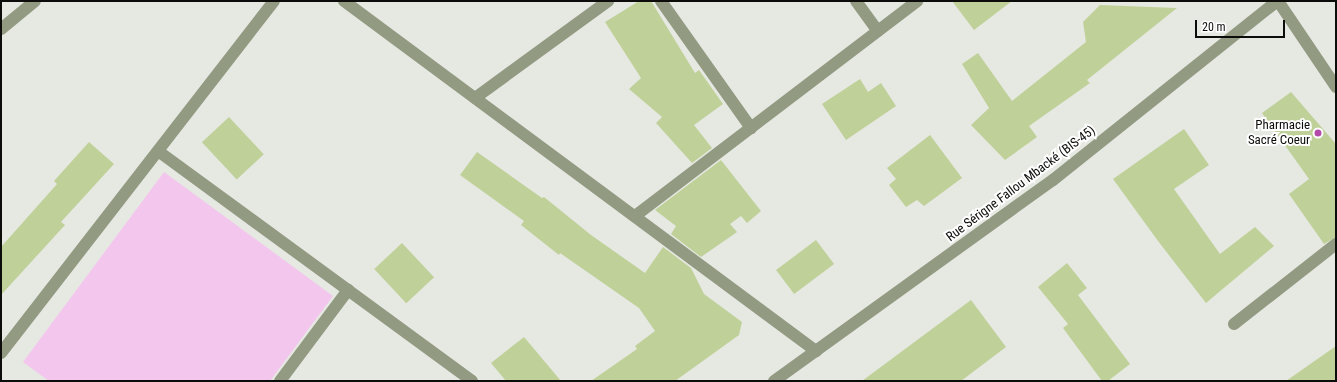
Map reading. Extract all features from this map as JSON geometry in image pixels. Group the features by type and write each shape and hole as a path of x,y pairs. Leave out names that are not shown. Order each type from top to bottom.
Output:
{"street":[{"path":"1,28 35,1"},
{"path":"1,352 274,1"},
{"path":"344,1 816,351"},
{"path":"476,98 608,1"},
{"path":"661,1 751,128"},
{"path":"856,1 878,30"},
{"path":"635,216 917,1"},
{"path":"1277,1 1336,87"},
{"name":"Rue Sérigne Fallou Mbacké (BIS-45)","path":"774,381 1053,180 1277,1"},
{"path":"158,151 472,381"},
{"path":"1234,324 1336,244"},
{"path":"280,381 348,290"}],"shaded area":[{"path":"164,172 333,296 270,381 49,381 23,362"}],"building":[{"path":"639,1 651,1 695,73 699,70 723,104 694,125 712,148 692,163 656,123 662,117 629,89 641,78 605,22"},
{"path":"952,1 1012,1 974,30"},
{"path":"1100,5 1177,8 1087,80 1090,83 1029,126 1037,137 1005,160 971,125 989,108 962,64 978,53 1012,101 1086,42 1083,22"},
{"path":"860,79 868,92 881,83 896,106 846,140 822,104"},
{"path":"1291,92 1336,144 1336,237 1324,244 1289,194 1309,179 1262,113"},
{"path":"229,117 264,154 237,180 202,142"},
{"path":"1184,129 1209,165 1174,189 1220,254 1255,227 1274,246 1206,303 1113,179"},
{"path":"930,135 962,178 924,206 917,200 906,207 889,185 896,179 887,168"},
{"path":"89,142 114,164 61,222 65,225 1,295 1,247 57,184 54,181"},
{"path":"477,152 542,198 544,197 591,235 645,273 663,247 691,268 704,294 742,322 739,335 675,381 591,381 637,349 635,346 655,331 639,308 560,253 559,255 521,225 524,221 460,175"},
{"path":"721,160 761,211 747,223 741,216 730,224 737,232 701,257 671,234 676,226 655,210"},
{"path":"816,240 834,264 794,294 776,270"},
{"path":"402,243 434,277 406,303 374,269"},
{"path":"1067,263 1087,288 1078,295 1130,364 1108,381 1102,381 1063,328 1068,324 1038,287"},
{"path":"971,300 1006,347 961,381 862,381"},
{"path":"524,337 561,381 506,381 491,363"},
{"path":"1336,346 1336,381 1286,381"}],"place":[{"name":"Pharmacie Sacré Coeur","path":"1318,133"}]}
